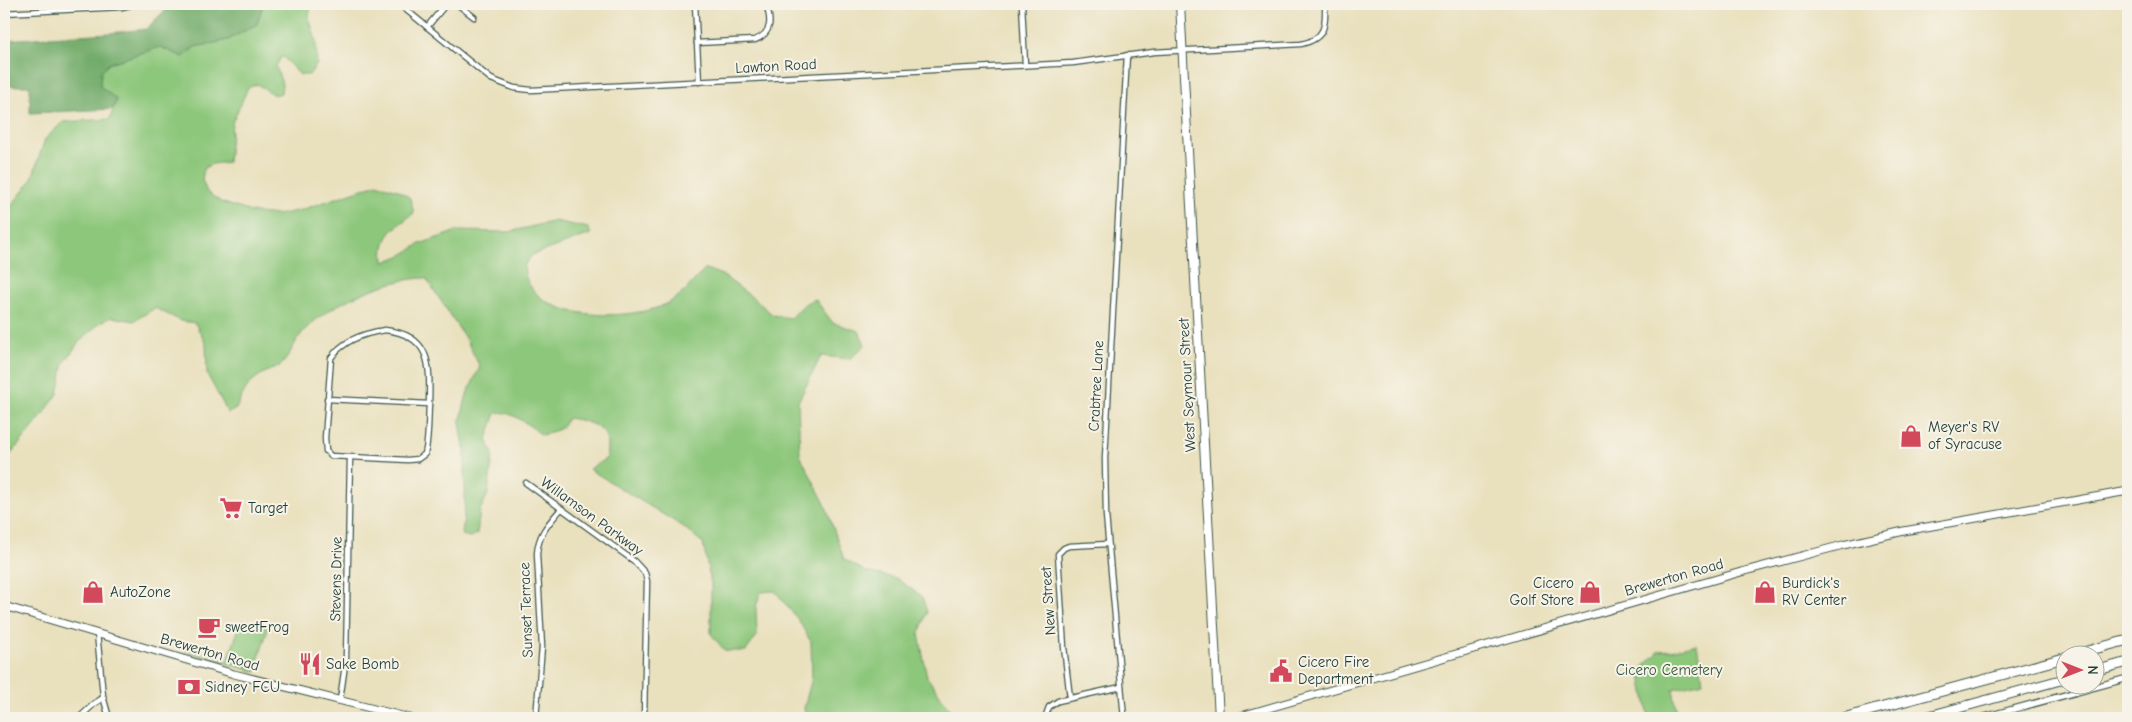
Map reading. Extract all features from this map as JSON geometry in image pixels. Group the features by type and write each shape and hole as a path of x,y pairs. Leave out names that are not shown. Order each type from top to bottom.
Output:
{"highway":[{"name":"West Seymour Street","path":"1180,4 1219,718"},
{"path":"2104,646 2128,640"},
{"path":"1843,718 2054,661"},
{"path":"2104,668 2128,662"},
{"path":"1922,718 2054,682"}],"main road":[{"name":"Brewerton Road","path":"1234,718 1724,576 1843,545 1904,531 2128,491"},
{"name":"Brewerton Road","path":"4,606 234,674 410,718"}],"street":[{"path":"34,4 34,11"},
{"path":"4,13 91,6 122,7 134,4"},
{"name":"Lawton Road","path":"399,4 491,79 514,88 531,90 1073,63 1127,55 1310,42 1319,36 1324,29 1325,4"},
{"path":"427,27 446,4"},
{"path":"457,4 474,17"},
{"path":"695,4 699,82"},
{"path":"697,43 755,40 761,38 769,29 770,22 766,4"},
{"path":"1022,4 1025,65"},
{"name":"Crabtree Lane","path":"1124,718 1104,491 1127,55"},
{"path":"385,330 411,337 423,349 429,364 429,404 427,446 425,454 421,458 408,460 350,458 331,456 326,451 327,399 331,358 346,343 360,336 385,330"},
{"path":"327,399 429,404"},
{"name":"Stevens Drive","path":"340,700 346,658 350,458"},
{"name":"Willamson Parkway","path":"526,484 634,561 645,573 647,581 644,718"},
{"name":"Sunset Terrace","path":"536,718 542,647 538,541 541,533 561,508"},
{"name":"New Street","path":"1070,698 1064,647 1058,554 1069,546 1108,544"},
{"path":"97,633 104,698 109,718"},
{"path":"1981,718 2128,678"},
{"path":"1045,718 1051,704 1070,698 1122,688"},
{"path":"79,718 95,703 104,698"}],"green space":[{"path":"171,4 263,4 257,24 228,40 195,47 183,57 160,47 110,63 101,71 100,86 117,100 113,109 30,113 30,86 4,86 4,40 146,29"},
{"path":"263,4 311,4 309,17 316,41 317,64 309,75 300,75 282,56 276,66 282,84 281,93 274,95 257,84 248,88 232,123 228,162 212,164 204,168 202,180 207,192 221,202 251,212 277,215 301,210 377,184 398,190 410,198 414,213 390,233 385,245 384,262 402,255 420,244 457,231 509,232 555,221 588,228 591,234 532,255 524,266 529,284 541,298 559,307 580,313 602,315 645,311 662,306 675,299 706,269 722,275 773,315 790,318 806,303 815,299 833,323 859,331 865,345 850,359 821,356 798,402 800,455 825,504 844,559 866,572 896,578 922,597 927,612 919,634 927,677 956,718 806,718 804,708 812,678 811,642 799,621 775,591 761,592 756,607 757,636 746,651 725,651 711,634 711,584 703,543 682,526 589,469 607,458 607,440 604,433 596,426 568,418 560,429 542,435 514,416 502,412 496,413 487,439 493,454 488,494 480,510 477,534 470,537 462,535 465,504 465,452 460,423 467,394 480,367 467,341 426,278 411,279 377,288 342,303 327,312 302,333 282,364 260,375 251,383 244,392 236,409 228,413 207,374 206,344 195,323 181,321 155,308 134,321 112,317 101,322 79,342 64,363 58,394 4,462 4,215 31,181 45,139 63,122 110,119 116,100 100,86 101,71 110,63 160,47 183,57 195,47 228,40 257,24"},
{"path":"241,621 268,629 256,667 228,661"},
{"name":"Cicero Cemetery","path":"1697,644 1703,682 1673,689 1677,712 1649,718 1640,670 1658,651"},
{"path":"184,650 256,668 257,672 194,655"}],"place":[{"name":"Meyer's RV of Syracuse","path":"1911,436"},
{"name":"Target","path":"231,508"},
{"name":"AutoZone","path":"93,592"},
{"name":"Cicero Golf Store","path":"1590,592"},
{"name":"Burdick's RV Center","path":"1765,592"},
{"name":"sweetFrog","path":"209,627"},
{"name":"Sake Bomb","path":"310,664"},
{"name":"Cicero Fire Department","path":"1281,671"},
{"name":"Sidney FCU","path":"189,687"}]}
